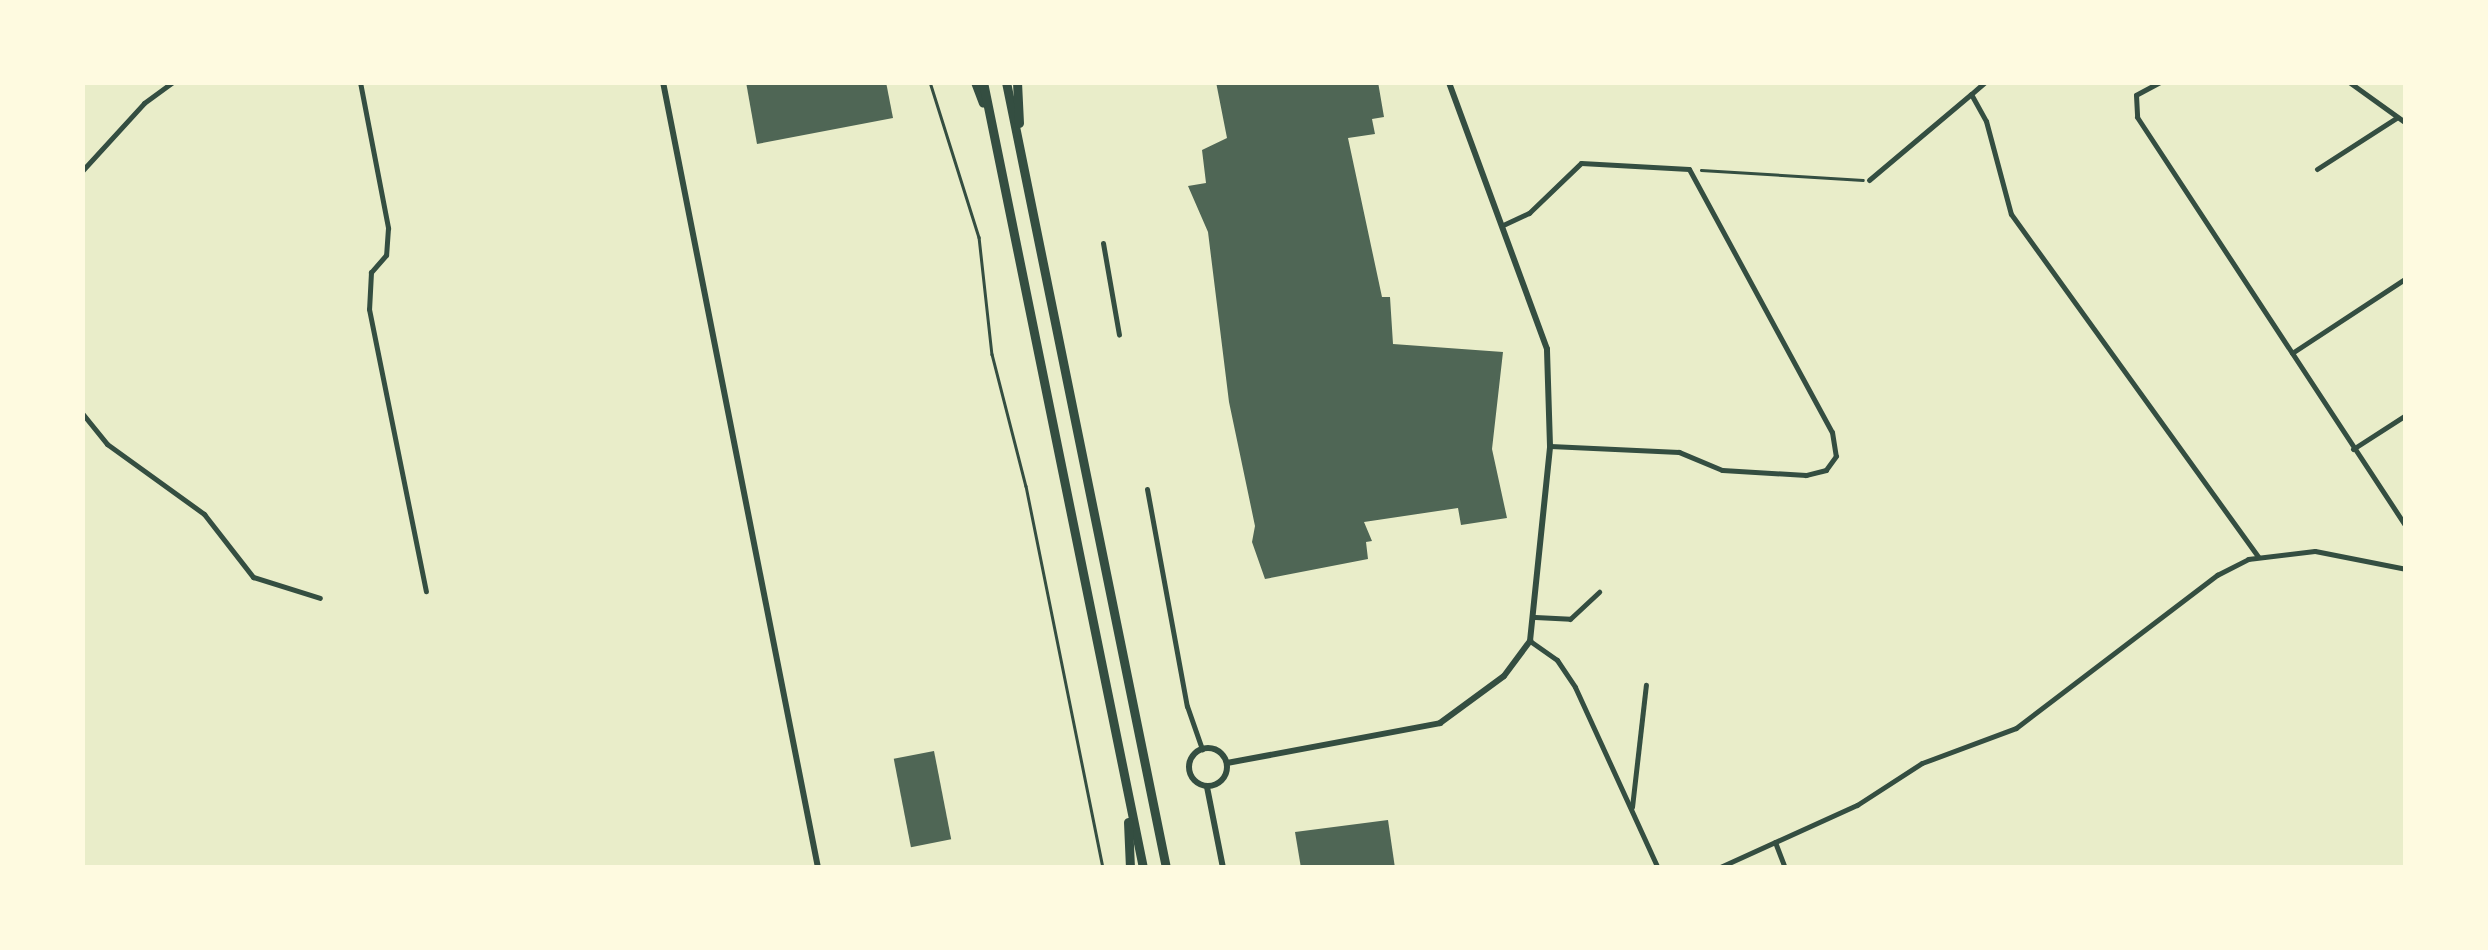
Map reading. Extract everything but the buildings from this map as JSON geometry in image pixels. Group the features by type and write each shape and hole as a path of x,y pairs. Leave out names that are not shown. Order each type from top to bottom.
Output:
{"highway":[{"path":"975,82 992,126"},
{"path":"983,82 1143,868"},
{"path":"1006,82 1157,832 1169,868"},
{"path":"1018,82 1021,156"},
{"path":"1127,799 1130,868"}],"street":[{"path":"82,171 144,104 173,82"},
{"path":"360,82 388,228 386,254 371,272 369,309 426,591"},
{"path":"663,82 818,868"},
{"path":"1227,763 1440,722 1504,676 1530,641 1550,446 1548,349 1449,82"},
{"path":"1869,180 1985,82"},
{"path":"2160,82 2136,95 2137,118 2406,527"},
{"path":"2349,82 2406,123"},
{"path":"1971,94 2019,228 2258,556"},
{"path":"2317,169 2396,118"},
{"path":"1503,226 1529,213 1580,162 1689,169 1832,432 1833,465 1806,474 1732,471 1678,452 1550,446"},
{"path":"1103,243 1120,335"},
{"path":"2292,353 2406,278"},
{"path":"82,413 107,444 204,514 254,577 320,598"},
{"path":"2353,449 2406,414"},
{"path":"1147,488 1186,706 1202,749"},
{"path":"1718,868 1858,805 1922,763 2016,728 2217,574 2258,556 2327,552 2406,569"},
{"path":"1535,617 1570,619 1600,592"},
{"path":"1530,641 1557,660 1571,679 1658,868"},
{"path":"1631,810 1646,685"},
{"path":"1202,749 1215,749 1227,763"},
{"path":"1202,749 1189,771 1208,786 1223,868"},
{"path":"1208,786 1223,780 1227,763"},
{"path":"1775,842 1785,868"}],"path":[{"path":"930,82 979,237 992,354 1026,486 1102,868"},
{"path":"1689,169 1869,180"}]}
